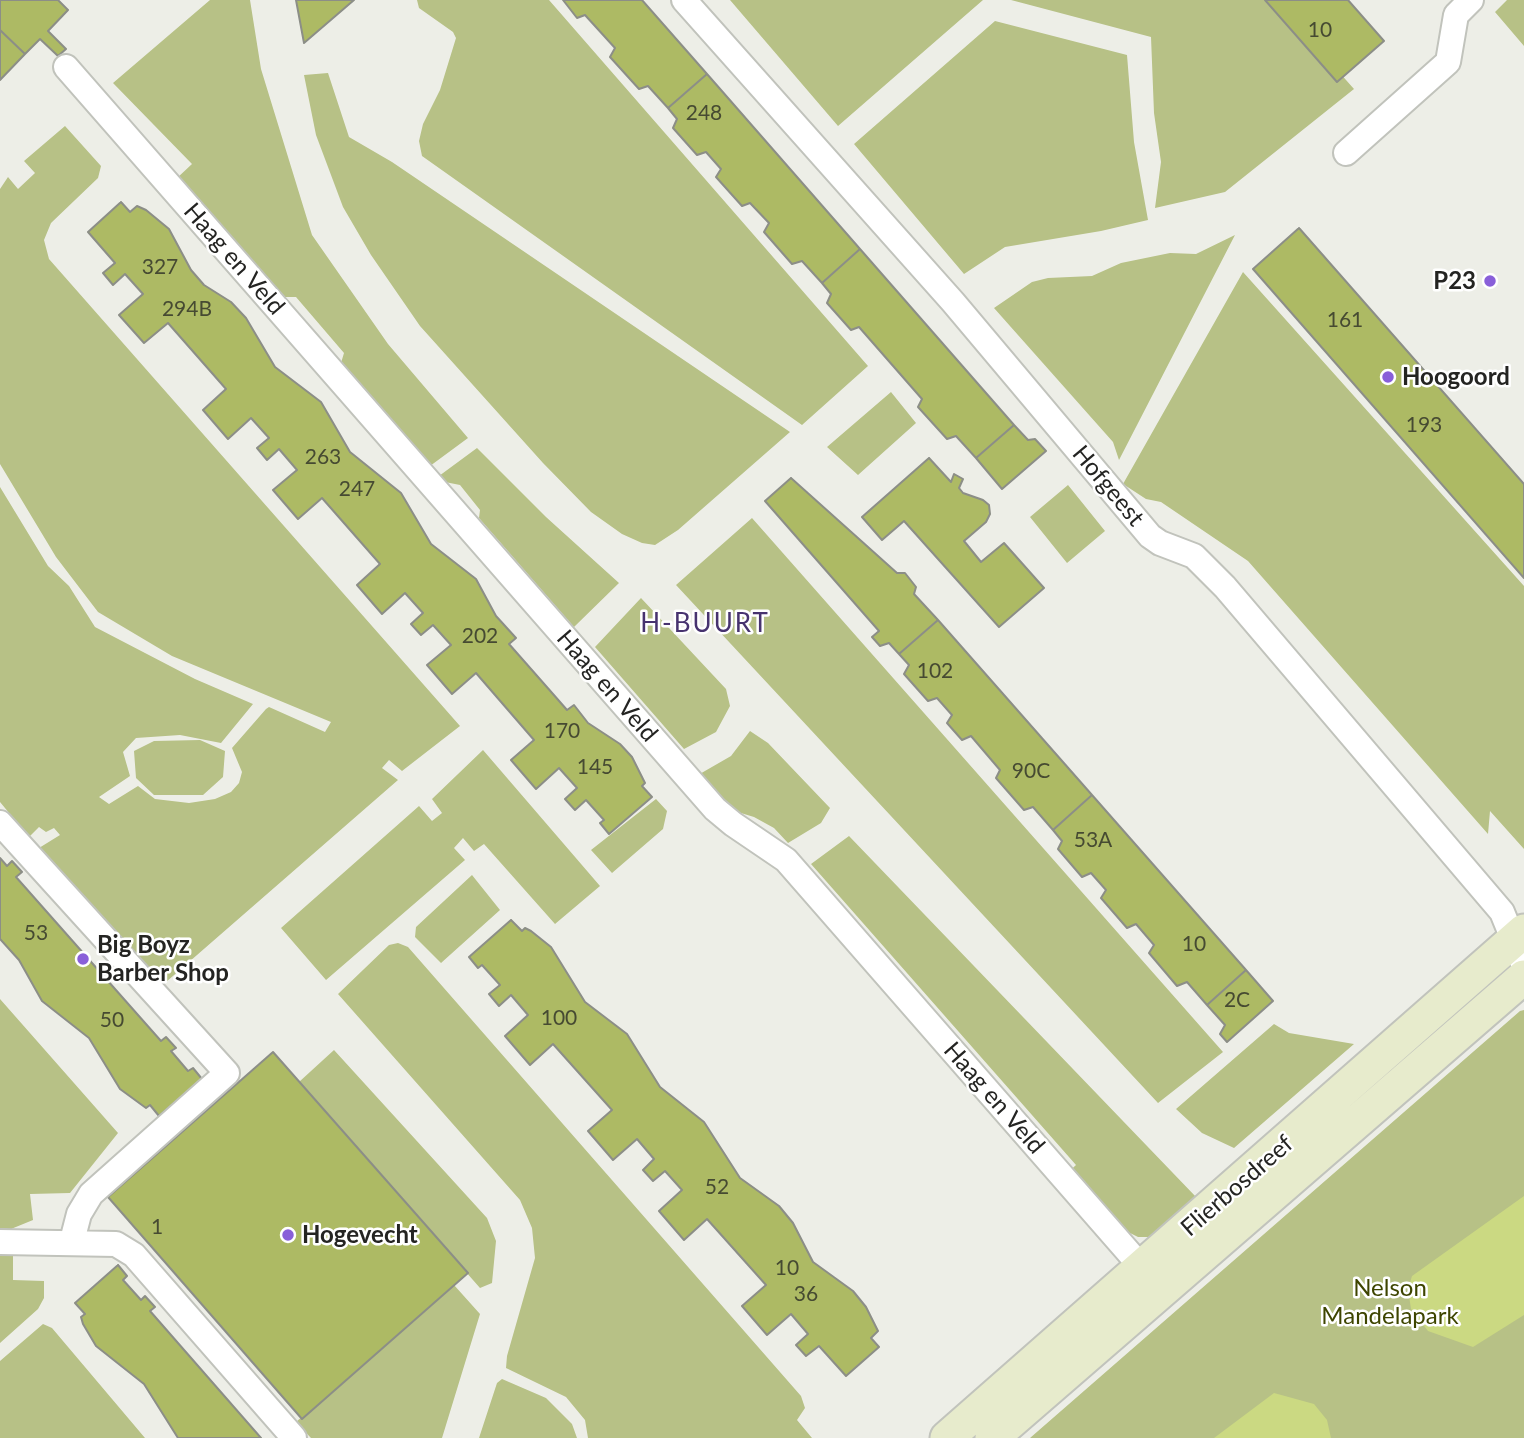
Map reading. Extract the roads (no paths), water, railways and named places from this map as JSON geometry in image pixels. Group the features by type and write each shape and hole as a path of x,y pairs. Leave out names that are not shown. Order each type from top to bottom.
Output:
{"street":[{"name":"Hofgeest","path":"684,0 954,302 1150,536 1160,543 1194,556 1224,587 1474,877 1502,912 1520,946"},
{"path":"1346,153 1448,62 1456,15 1471,0"},
{"name":"Haag en Veld","path":"66,67 715,809 786,860 1152,1279"},
{"path":"0,823 226,1073 91,1194 79,1214 72,1241"},
{"name":"Flierbosdreef","path":"947,1438 1197,1241 1520,946"},
{"name":"Flierbosdreef","path":"1260,1186 1524,977"},
{"path":"0,1242 72,1241 116,1244 134,1255 294,1438"},
{"name":"Flierbosdreef","path":"992,1438 1152,1279"}],"place":[{"name":"P23","path":"1490,281"},
{"name":"Hoogoord","path":"1388,377"},
{"name":"Big Boyz Barber Shop","path":"83,959"},
{"name":"Hogevecht","path":"288,1235"}],"district":[{"name":"H-BUURT","path":"705,624"}],"park label":[{"name":"Nelson Mandelapark","path":"1390,1302"}]}
